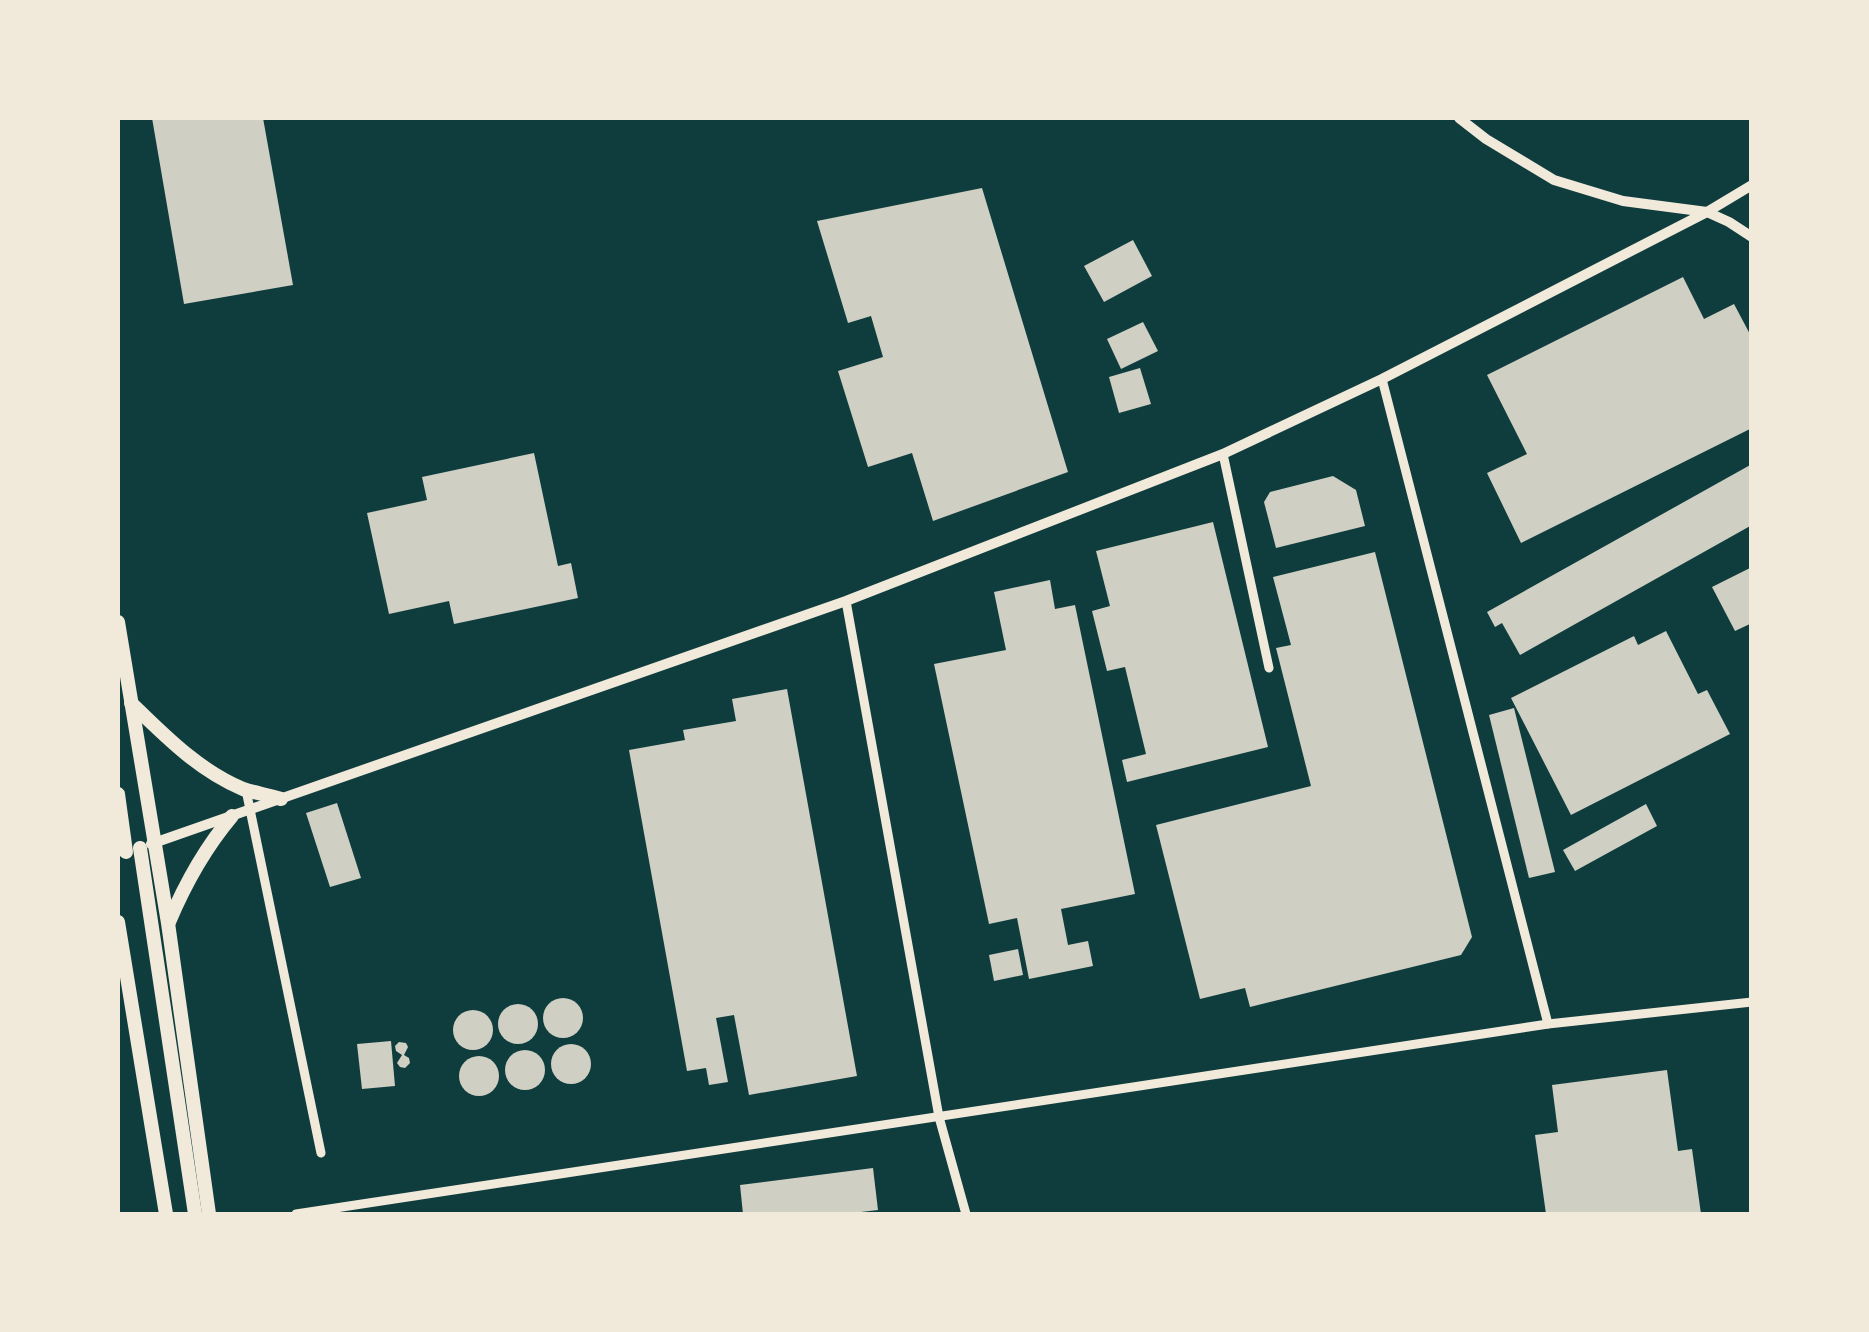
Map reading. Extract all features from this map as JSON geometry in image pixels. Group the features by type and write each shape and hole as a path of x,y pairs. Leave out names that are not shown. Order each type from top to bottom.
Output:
{"main road":[{"path":"118,622 131,702 135,849 195,1214"},
{"path":"131,702 210,772 246,790 282,798"},
{"path":"118,794 135,849 168,923 208,1214"},
{"path":"168,923 194,871 232,816"},
{"path":"118,922 166,1214"}],"street":[{"path":"1460,118 1486,139 1554,180 1623,201 1706,212 1752,238"},
{"path":"135,849 846,601 1223,454 1382,379 1752,185"},
{"path":"1382,379 1548,1024"},
{"path":"1223,454 1269,668"},
{"path":"846,601 940,1117 966,1214"},
{"path":"246,790 320,1153"},
{"path":"296,1214 1548,1024 1752,1002"}],"building":[{"path":"152,118 263,118 293,285 184,304"},
{"path":"982,188 1068,472 933,521 912,453 868,467 838,371 883,357 871,316 848,323 817,221"},
{"path":"1133,240 1152,276 1104,302 1084,266"},
{"path":"1683,277 1704,319 1734,304 1752,338 1752,428 1521,543 1487,473 1527,454 1487,375"},
{"path":"1143,322 1158,351 1121,369 1107,339"},
{"path":"1140,368 1151,404 1119,413 1109,377"},
{"path":"534,453 558,566 571,563 578,598 454,624 449,601 389,614 367,513 427,500 422,477"},
{"path":"1752,464 1752,525 1520,655 1502,623 1495,627 1487,612"},
{"path":"1333,476 1356,490 1365,526 1276,548 1264,502 1270,492"},
{"path":"1213,522 1268,747 1127,782 1122,760 1146,754 1125,667 1107,671 1092,611 1110,606 1096,551"},
{"path":"1375,552 1472,937 1461,955 1250,1007 1245,988 1200,999 1156,825 1311,786 1276,648 1291,645 1273,577"},
{"path":"1752,567 1752,623 1735,631 1712,587"},
{"path":"1050,580 1055,609 1075,605 1135,894 1061,909 1068,945 1088,941 1093,966 1029,979 1017,918 989,924 934,664 1006,650 994,592"},
{"path":"1666,631 1698,694 1707,690 1730,734 1571,815 1511,698 1634,636 1638,645"},
{"path":"787,689 857,1076 749,1095 734,1015 716,1018 728,1082 709,1085 706,1068 687,1071 629,750 685,740 683,730 736,721 732,699"},
{"path":"1514,708 1555,872 1529,878 1489,715"},
{"path":"337,803 361,878 330,887 306,813"},
{"path":"1646,804 1657,826 1575,871 1563,850"},
{"path":"1018,949 1023,975 994,981 989,955"},
{"path":"563,998 577,1004 583,1018 577,1032 563,1038 549,1032 543,1018 549,1004"},
{"path":"518,1004 532,1010 538,1024 532,1038 518,1044 504,1038 498,1024 504,1010"},
{"path":"473,1010 487,1016 493,1030 487,1044 473,1050 459,1044 453,1030 459,1016"},
{"path":"391,1041 395,1086 362,1089 357,1044"},
{"path":"399,1042 408,1047 404,1055 410,1063 405,1068 397,1063 402,1055 396,1051"},
{"path":"571,1044 585,1050 591,1064 585,1078 571,1084 557,1078 551,1064 557,1050"},
{"path":"525,1050 539,1056 545,1070 539,1084 525,1090 511,1084 505,1070 511,1056"},
{"path":"479,1056 493,1062 499,1076 493,1090 479,1096 465,1090 459,1076 465,1062"},
{"path":"1667,1070 1678,1151 1692,1149 1701,1214 1546,1214 1535,1135 1558,1132 1552,1085"},
{"path":"873,1168 878,1210 743,1214 740,1185"}]}
